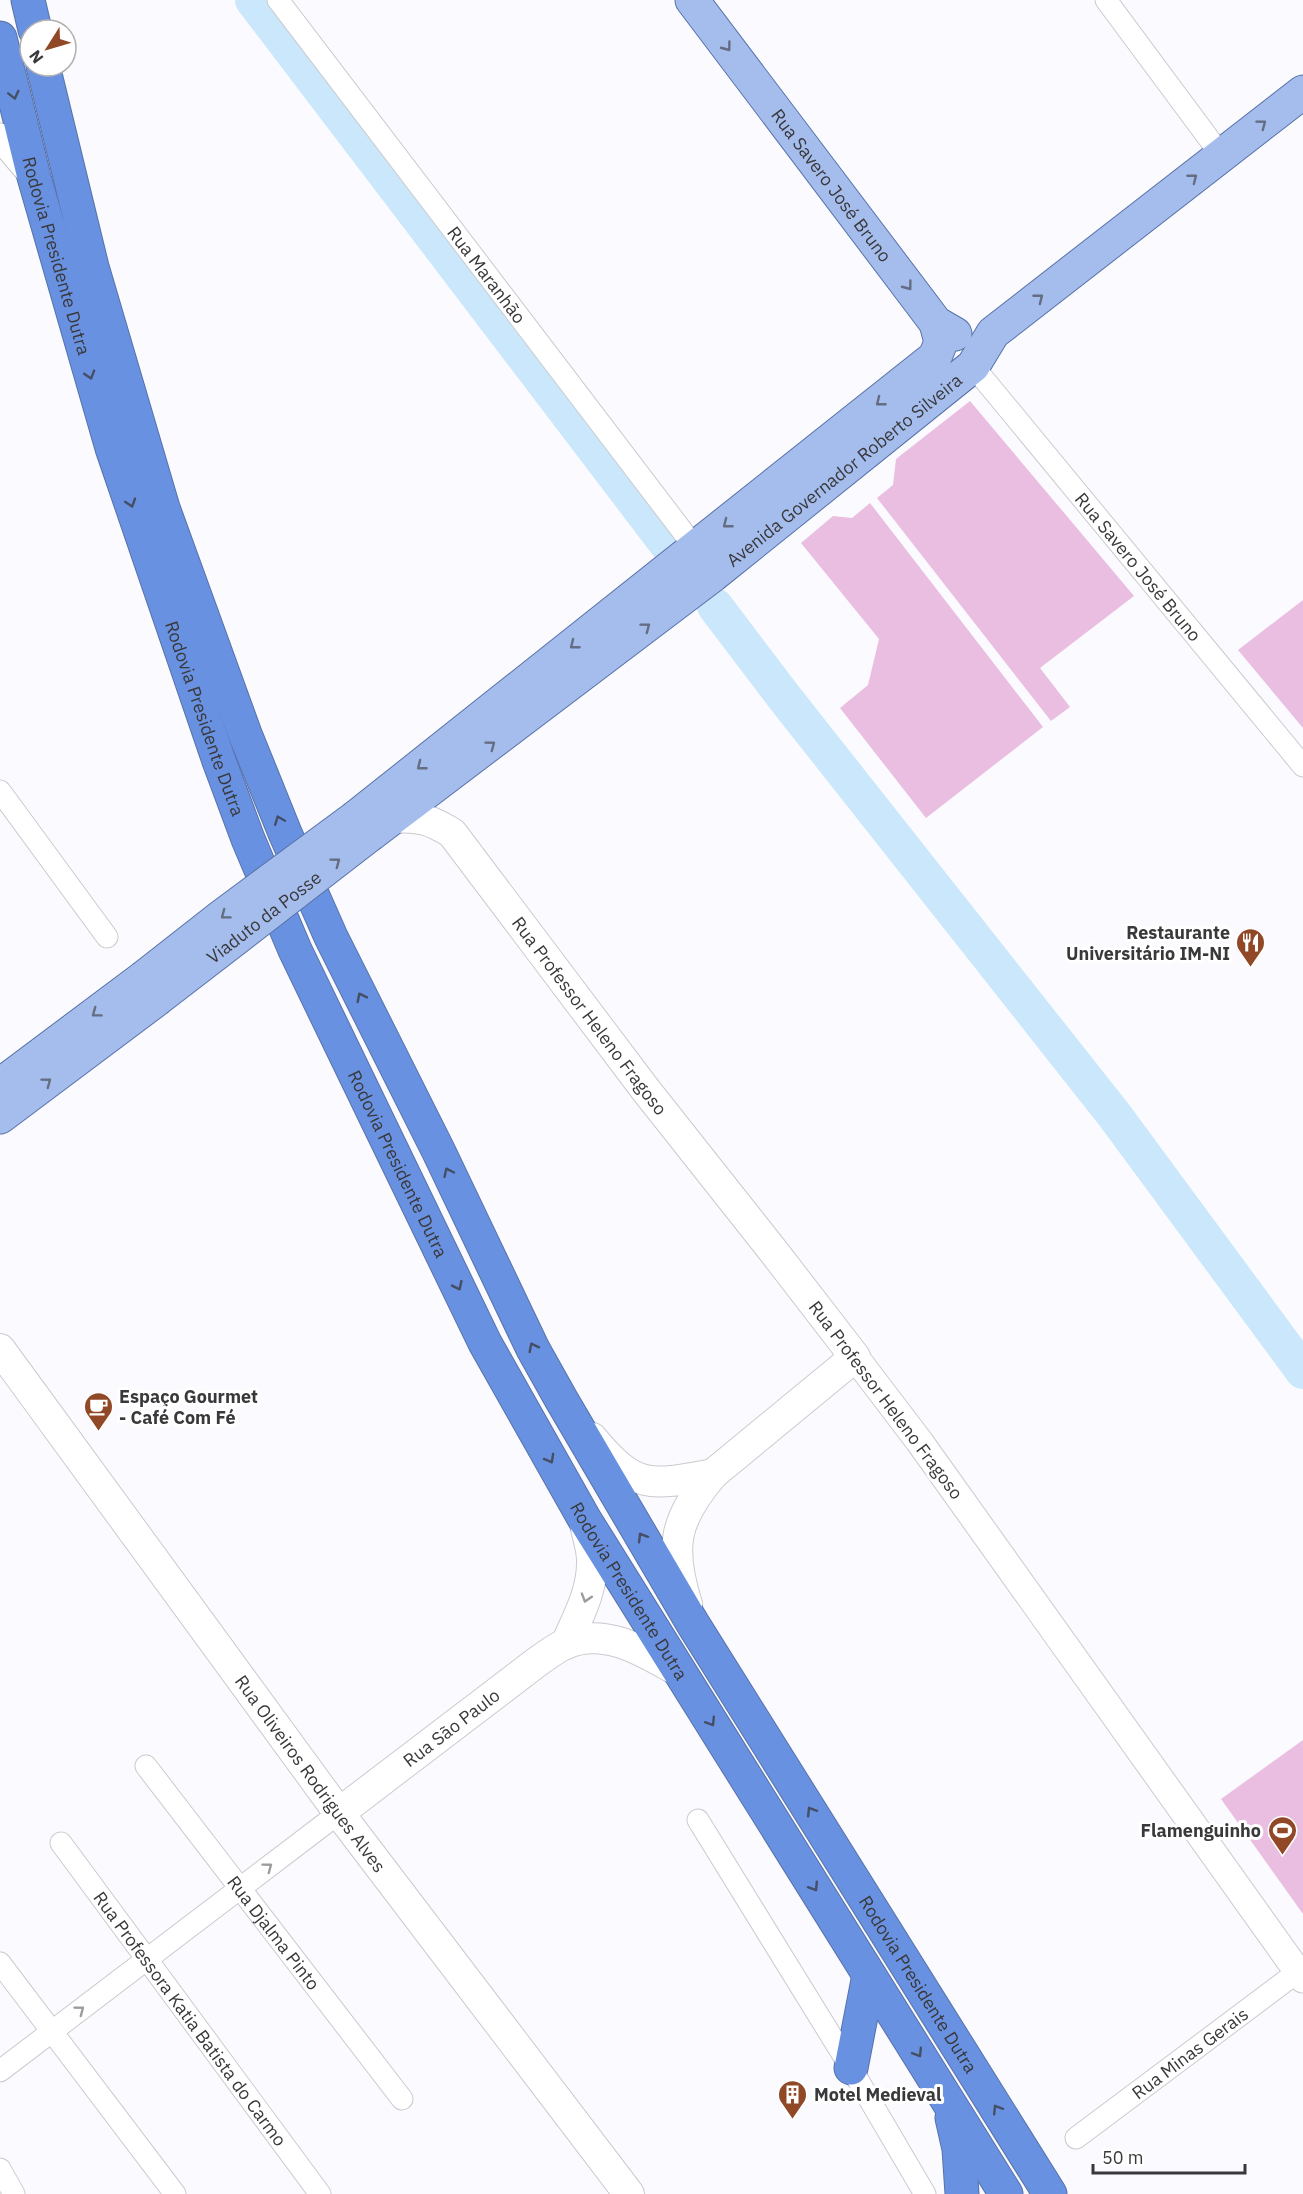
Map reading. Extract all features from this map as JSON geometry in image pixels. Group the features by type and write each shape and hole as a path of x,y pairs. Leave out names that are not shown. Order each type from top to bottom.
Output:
{"highway":[{"path":"28,0 32,18"},
{"name":"Rodovia Presidente Dutra","path":"0,38 34,177 112,448 188,674 248,838 300,960 485,1343 585,1520 1006,2194"},
{"name":"Rodovia Presidente Dutra","path":"46,78 92,267 157,487 245,734 285,833 332,937 529,1339 561,1399 693,1624 1050,2194"},
{"path":"850,2068 869,1975"},
{"path":"949,2102 959,2149 962,2194"}],"main road":[{"name":"Rua Savero José Bruno","path":"692,0 936,323 962,336 975,337 993,333"},
{"name":"Avenida Governador Roberto Silveira","path":"374,823 444,781 713,575 973,366 993,333 1303,92"},
{"name":"Avenida Governador Roberto Silveira","path":"374,823 696,549 935,357 941,342 936,323"},
{"name":"Rua Professor Heleno Fragoso","path":"444,781 447,815 452,833 645,1089 855,1358"},
{"name":"Rua Professor Heleno Fragoso","path":"374,823 414,817 437,824 452,833"},
{"name":"Viaduto da Posse","path":"149,989 222,916 374,823"},
{"path":"0,1085 149,989"},
{"path":"0,1117 149,989"},
{"name":"Rua Oliveiros Rodrigues Alves","path":"0,1349 339,1813 629,2194"},
{"path":"693,1624 679,1577 677,1539 685,1513 697,1493 713,1474 855,1358"},
{"path":"561,1399 610,1460 636,1478 669,1482 713,1474"},
{"path":"566,1644 584,1604 591,1576 592,1559 585,1520"},
{"name":"Rua São Paulo","path":"339,1813 533,1665 566,1644 595,1638 617,1641 638,1648 680,1672"}],"street":[{"name":"Rua Maranhão","path":"278,0 696,549"},
{"path":"1106,0 1221,154"},
{"path":"0,137 34,177"},
{"name":"Rua Savero José Bruno","path":"973,366 1303,766"},
{"path":"0,791 107,938"},
{"name":"Rua Professor Heleno Fragoso","path":"855,1358 919,1441 1301,1973"},
{"name":"Rua Djalma Pinto","path":"146,1766 402,2099"},
{"path":"0,2071 339,1813"},
{"path":"698,1820 925,2194"},
{"name":"Rua Professora Katia Batista do Carmo","path":"61,1843 320,2194"},
{"path":"0,1964 175,2194"},
{"name":"Rua Minas Gerais","path":"1076,2138 1301,1973"}],"shaded area":[{"path":"970,401 1134,596 1040,668 1070,707 1051,721 877,498 893,485 896,459"},
{"path":"870,503 1043,727 926,818 840,708 868,685 879,639 801,543 833,516 852,518"},
{"path":"1303,600 1303,728 1238,650"},
{"name":"Flamenguinho","path":"1303,1740 1303,1914 1221,1799"}],"waterway":[{"path":"253,0 667,544"},
{"path":"715,606 784,697 1115,1116 1303,1371"}],"place":[{"name":"Restaurante Universitário IM-NI","path":"1251,968"},
{"name":"Espaço Gourmet - Café Com Fé","path":"98,1432"},
{"name":"Flamenguinho","path":"1282,1856"},
{"name":"Motel Medieval","path":"793,2120"}]}
